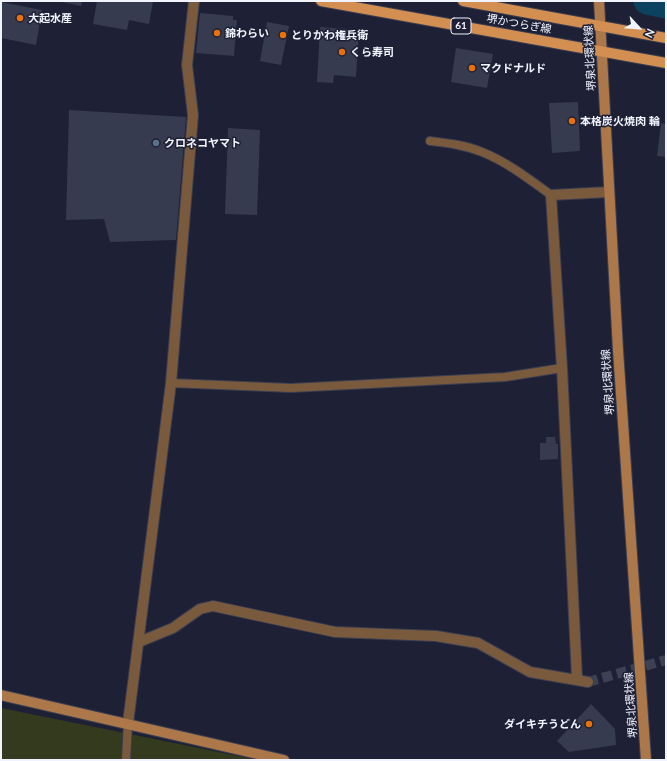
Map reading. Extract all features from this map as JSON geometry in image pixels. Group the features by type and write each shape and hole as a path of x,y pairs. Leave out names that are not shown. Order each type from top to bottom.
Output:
{"main road":[{"name":"堺かつらぎ線","path":"321,1 666,63"},
{"name":"堺かつらぎ線","path":"463,1 666,38"},
{"name":"堺泉北環状線","path":"599,1 618,350 646,760"},
{"path":"1,695 284,760"}],"street":[{"path":"128,723 171,382 193,115 188,65 194,1"},
{"path":"577,678 562,368 551,195 609,192"},
{"path":"139,642 173,628 200,609 213,606 335,632 436,636 478,643 530,672 577,678 588,682"}],"lane":[{"path":"430,141 459,145 481,152 510,167 551,195"},
{"path":"171,382 291,388 505,377 562,368"},
{"path":"126,760 128,723"}],"green space":[{"path":"1,708 258,760 1,760"}],"building":[{"path":"58,1 82,1 81,6"},
{"path":"97,1 153,1 149,24 129,20 127,30 93,24"},
{"path":"1,2 42,10 36,45 1,38"},
{"path":"200,13 233,16 233,20 237,20 234,56 196,53"},
{"path":"267,22 289,26 281,65 260,61"},
{"path":"320,27 359,30 356,77 334,75 333,83 317,82"},
{"name":"マクドナルド","path":"456,48 493,54 487,88 451,82"},
{"path":"578,102 580,151 552,153 549,103"},
{"name":"クロネコヤマト","path":"69,110 186,117 176,240 110,242 104,219 66,220"},
{"path":"661,123 666,124 666,157 657,156"},
{"path":"228,128 260,130 257,215 225,214"},
{"path":"546,437 555,437 556,444 558,444 558,459 540,460 540,443 546,443"},
{"path":"591,704 615,729 616,745 569,752 557,741"}],"waterway":[{"path":"647,1 666,5"}],"tunnel":[{"path":"588,682 666,660"}],"place":[{"name":"大起水産","path":"20,18"},
{"name":"錦わらい","path":"217,33"},
{"name":"とりかわ権兵衛","path":"283,35"},
{"name":"くら寿司","path":"342,52"},
{"name":"マクドナルド","path":"472,68"},
{"name":"本格炭火焼肉 輪","path":"572,121"},
{"name":"クロネコヤマト","path":"156,143"},
{"name":"ダイキチうどん","path":"589,724"}]}
